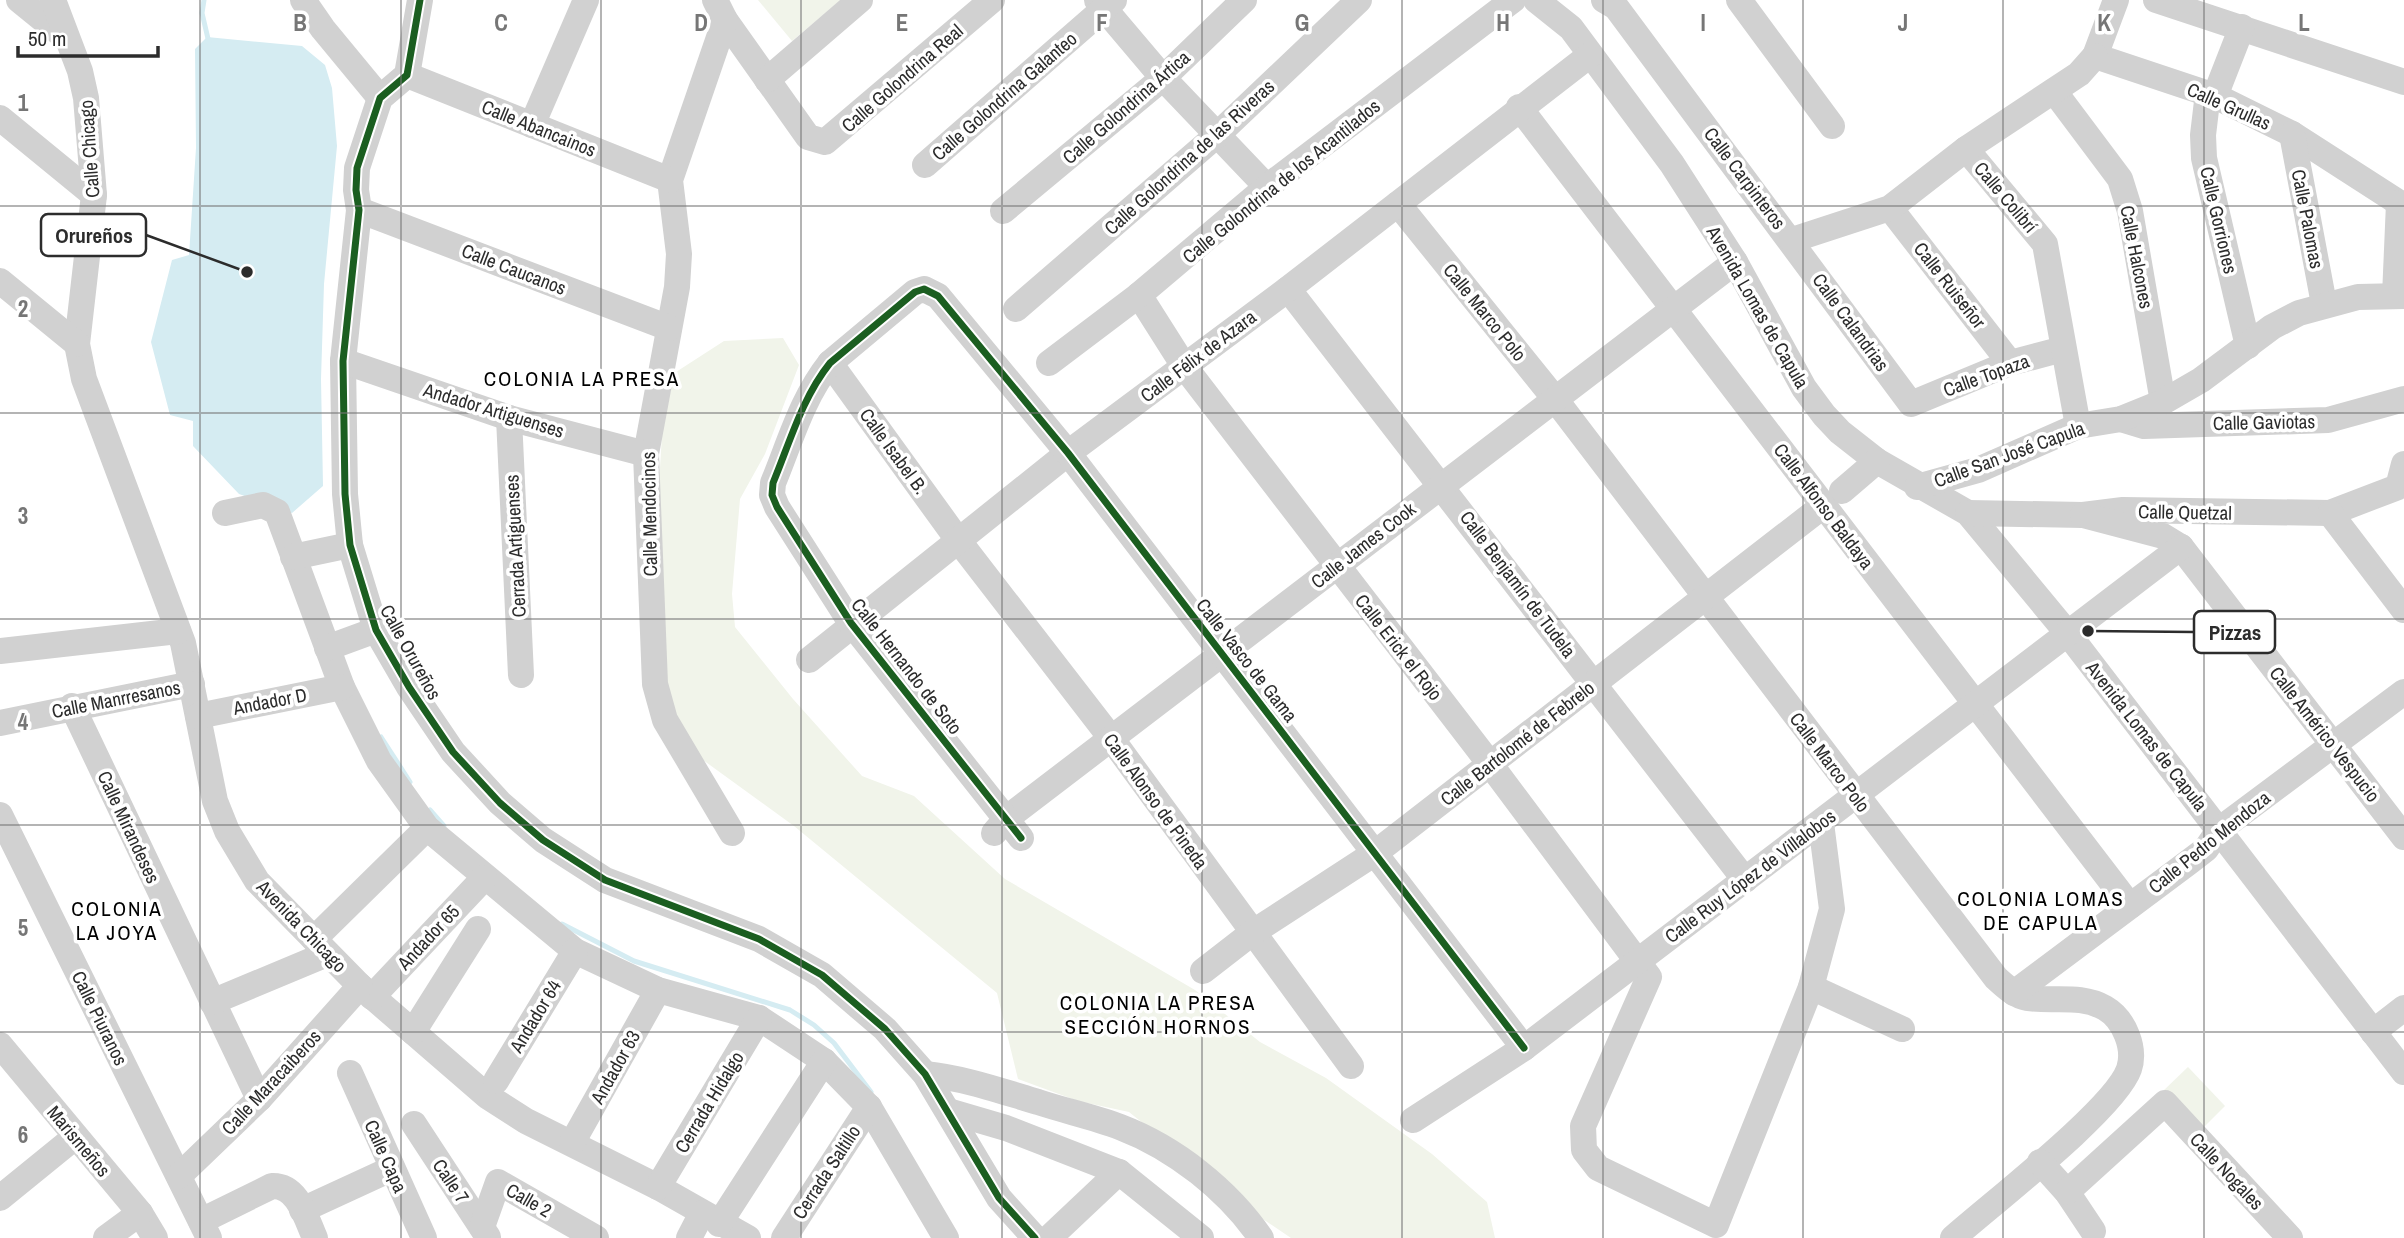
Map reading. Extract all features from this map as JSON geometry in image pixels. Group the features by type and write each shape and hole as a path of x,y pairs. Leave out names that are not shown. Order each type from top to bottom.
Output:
{"street":[{"path":"19,0 68,40"},
{"name":"Calle Chicago","path":"53,0 86,98 94,195 77,344"},
{"path":"303,0 323,29 380,98 407,75 420,0"},
{"path":"532,125 586,0"},
{"path":"720,10 767,80 860,0"},
{"name":"Calle Golondrina Real","path":"767,80 808,137 816,142 833,138 992,0"},
{"name":"Calle Golondrina Ártica","path":"1003,211 1163,78 1244,0"},
{"name":"Calle Golondrina de las Riveras","path":"1016,309 1217,135 1359,0"},
{"name":"Calle Golondrina de los Acantilados","path":"1049,363 1139,295 1267,187 1513,0"},
{"name":"Avenida Lomas de Capula","path":"1536,0 1571,28 1672,164 1735,262 1804,388 1840,432 1877,461 1917,487 1968,513 2068,635 2404,1072"},
{"path":"1739,0 1832,126"},
{"path":"2095,56 2116,0"},
{"path":"2156,0 2404,82"},
{"name":"Calle Carpinteros","path":"1618,2 1792,240 1890,208 1966,149 2079,74 2095,56"},
{"path":"1105,3 1163,78 1267,187"},
{"name":"Calle Golondrina Galanteo","path":"925,165 1105,3"},
{"name":"Calle Mendocinos","path":"720,10 670,180 679,254 677,287 646,454 655,684 665,720 732,833"},
{"name":"Calle Gorriones","path":"2242,27 2212,94 2203,135 2204,158 2248,346"},
{"name":"Calle Félix de Azara","path":"809,660 851,623 1068,453 1288,289 1519,107 1590,55"},
{"name":"Calle Grullas","path":"2095,56 2212,94 2292,134 2402,204"},
{"name":"Calle Abancainos","path":"407,75 670,180"},
{"name":"Calle Halcones","path":"2054,91 2120,179 2130,211 2163,402"},
{"name":"Calle Orureños","path":"380,98 357,168 359,210 343,361 345,494 350,545 376,630 453,752 500,803 543,840 605,880 758,939 822,975 885,1029 925,1074 999,1198 1035,1238"},
{"name":"Calle Alfonso Baldaya","path":"1519,107 1675,309 1833,499 1976,704 2130,906"},
{"path":"0,118 94,195"},
{"name":"Calle Palomas","path":"2292,134 2324,304"},
{"name":"Calle Colibrí","path":"1966,149 2045,244 2063,349"},
{"name":"Calle Marco Polo","path":"1398,204 1555,399 1996,978 2014,993"},
{"path":"2400,296 2402,204"},
{"name":"Calle Ruiseñor","path":"1890,208 2010,363"},
{"name":"Calle Caucanos","path":"359,210 669,328"},
{"name":"Calle Calandrias","path":"1792,240 1911,404"},
{"name":"Calle James Cook","path":"1007,830 1111,738 1735,262"},
{"path":"0,281 77,344"},
{"name":"Calle Vasco de Gama","path":"830,363 915,292 924,289 938,296 1068,453 1524,1048"},
{"name":"Calle Benjamín de Tudela","path":"1288,289 1442,484 1745,880"},
{"name":"Calle Erick el Rojo","path":"1139,295 1184,366 1639,961"},
{"name":"Calle San José Capula","path":"1917,487 1978,470 2077,426 2121,419 2163,402 2201,380 2272,327 2299,313 2324,304 2358,297 2400,296"},
{"name":"Avenida Chicago","path":"77,344 84,379 103,434 178,631 192,684 215,801 228,831 257,881 366,991 487,1096 526,1121 658,1187 747,1238"},
{"path":"2063,349 2077,426"},
{"name":"Calle Topaza","path":"1911,404 2010,363 2063,349"},
{"name":"Andador Artiguenses","path":"343,361 509,418 646,454"},
{"name":"Calle Hernando de Soto","path":"830,363 810,391 773,483 772,495 776,507 851,623 1007,830"},
{"name":"Calle Isabel B.","path":"830,363 958,540"},
{"name":"Calle Gaviotas","path":"2121,419 2144,426 2328,420 2404,399"},
{"name":"Cerrada Artiguenses","path":"509,418 522,675"},
{"name":"Calle Bartolomé de Febrelo","path":"1203,971 1252,933 1375,853 1833,499 1877,461"},
{"name":"Calle Quetzal","path":"1968,513 2083,515 2123,510 2330,513 2401,475"},
{"path":"225,513 263,505 277,512 342,687 379,761 427,828 575,951 658,990 759,1018 824,1061 869,1107 946,1238"},
{"path":"2330,513 2404,610"},
{"name":"Calle Américo Vespucio","path":"2083,515 2163,536 2181,547 2404,837"},
{"name":"Calle Alonso de Pineda","path":"958,540 1111,738 1351,1066"},
{"path":"294,557 350,545"},
{"name":"Calle Ruy López de Villalobos","path":"1413,1120 1524,1048 2181,547"},
{"path":"0,628 9,650 178,631"},
{"path":"327,648 376,630"},
{"name":"Calle Manrresanos","path":"0,723 72,706 192,684"},
{"name":"Andador D","path":"198,716 342,687"},
{"name":"Calle Pedro Mendoza","path":"2014,993 2206,849 2219,830 2404,692"},
{"name":"Calle Mirandeses","path":"72,706 259,1099"},
{"name":"Calle Piuranos","path":"0,815 205,1229"},
{"path":"1639,961 1649,977 1583,1126 1584,1150 1598,1168 1716,1225 1811,987 1832,909 1821,823"},
{"path":"212,1002 320,946 427,828"},
{"name":"Andador 65","path":"366,991 484,877"},
{"path":"413,1032 478,929"},
{"name":"Andador 64","path":"496,1081 575,951"},
{"path":"1811,987 1902,1029"},
{"name":"Andador 63","path":"572,1143 658,990"},
{"name":"Calle Maracaiberos","path":"179,1176 366,991"},
{"path":"1953,1238 2111,1095 2129,1068 2129,1047 2125,1030 2116,1016 2105,1008 2086,1000 2026,998 2014,993"},
{"path":"2374,1031 2404,1008"},
{"name":"Cerrada Hidalgo","path":"658,1187 759,1018"},
{"name":"Marismeños","path":"3,1055 140,1213 155,1238"},
{"path":"689,1238 710,1218 824,1061"},
{"name":"Calle Capa","path":"350,1073 424,1238"},
{"path":"925,1074 958,1077 1121,1127 1171,1153 1214,1186 1245,1214 1261,1238"},
{"name":"Calle Nogales","path":"2067,1192 2165,1103 2290,1238"},
{"name":"Cerrada Saltillo","path":"783,1238 869,1107"},
{"path":"948,1111 1006,1128 1119,1172 1194,1236"},
{"name":"Calle 7","path":"414,1124 485,1232"},
{"path":"0,1198 75,1136"},
{"path":"2040,1162 2067,1192 2094,1231"},
{"path":"302,1210 391,1169"},
{"path":"1049,1238 1119,1172"},
{"name":"Calle 2","path":"485,1232 498,1182 589,1236"},
{"path":"205,1229 272,1186 283,1186 291,1191 315,1238"},
{"path":"106,1238 140,1213"}],"shaded area":[{"path":"758,0 841,0 792,41"},
{"path":"783,338 799,365 765,454 740,499 732,594 735,627 793,699 862,776 914,796 1005,879 1195,990 1260,1042 1326,1078 1432,1154 1487,1202 1495,1238 1291,1238 1257,1215 1129,1112 1078,1101 1018,1079 997,993 794,826 703,760 667,708 658,501 663,418 676,372 724,341"},
{"path":"2188,1067 2225,1106 2200,1131 2162,1092"}],"water":[{"path":"207,37 302,46 325,65 332,88 337,146 324,284 321,379 323,486 292,513 239,494 193,446 193,421 170,415 151,342 172,260 189,255 196,148 195,49"}],"waterway":[{"path":"204,0 202,13 209,43"},
{"path":"381,737 410,782"},
{"path":"430,810 444,826"},
{"path":"562,924 634,961 790,1010 814,1025 834,1043 871,1092"}],"cycle path":[{"path":"420,0 407,75 380,98 357,168 359,210 343,361 345,494 350,545 376,630 409,687 453,752 500,803 543,840 605,880 759,939 822,975 885,1029 925,1074 999,1198 1035,1238"},
{"path":"1021,838 851,623 772,495 773,483 797,421 830,363 915,292 924,289 938,296 1068,453 1524,1048"}],"place":[{"name":"Orureños","path":"247,272"},
{"name":"Pizzas","path":"2088,631"}],"district":[{"name":"COLONIA LA PRESA","path":"582,379"},
{"name":"COLONIA LOMAS DE CAPULA","path":"2041,911"},
{"name":"COLONIA LA JOYA","path":"117,921"},
{"name":"COLONIA LA PRESA SECCIÓN HORNOS","path":"1158,1015"}]}
